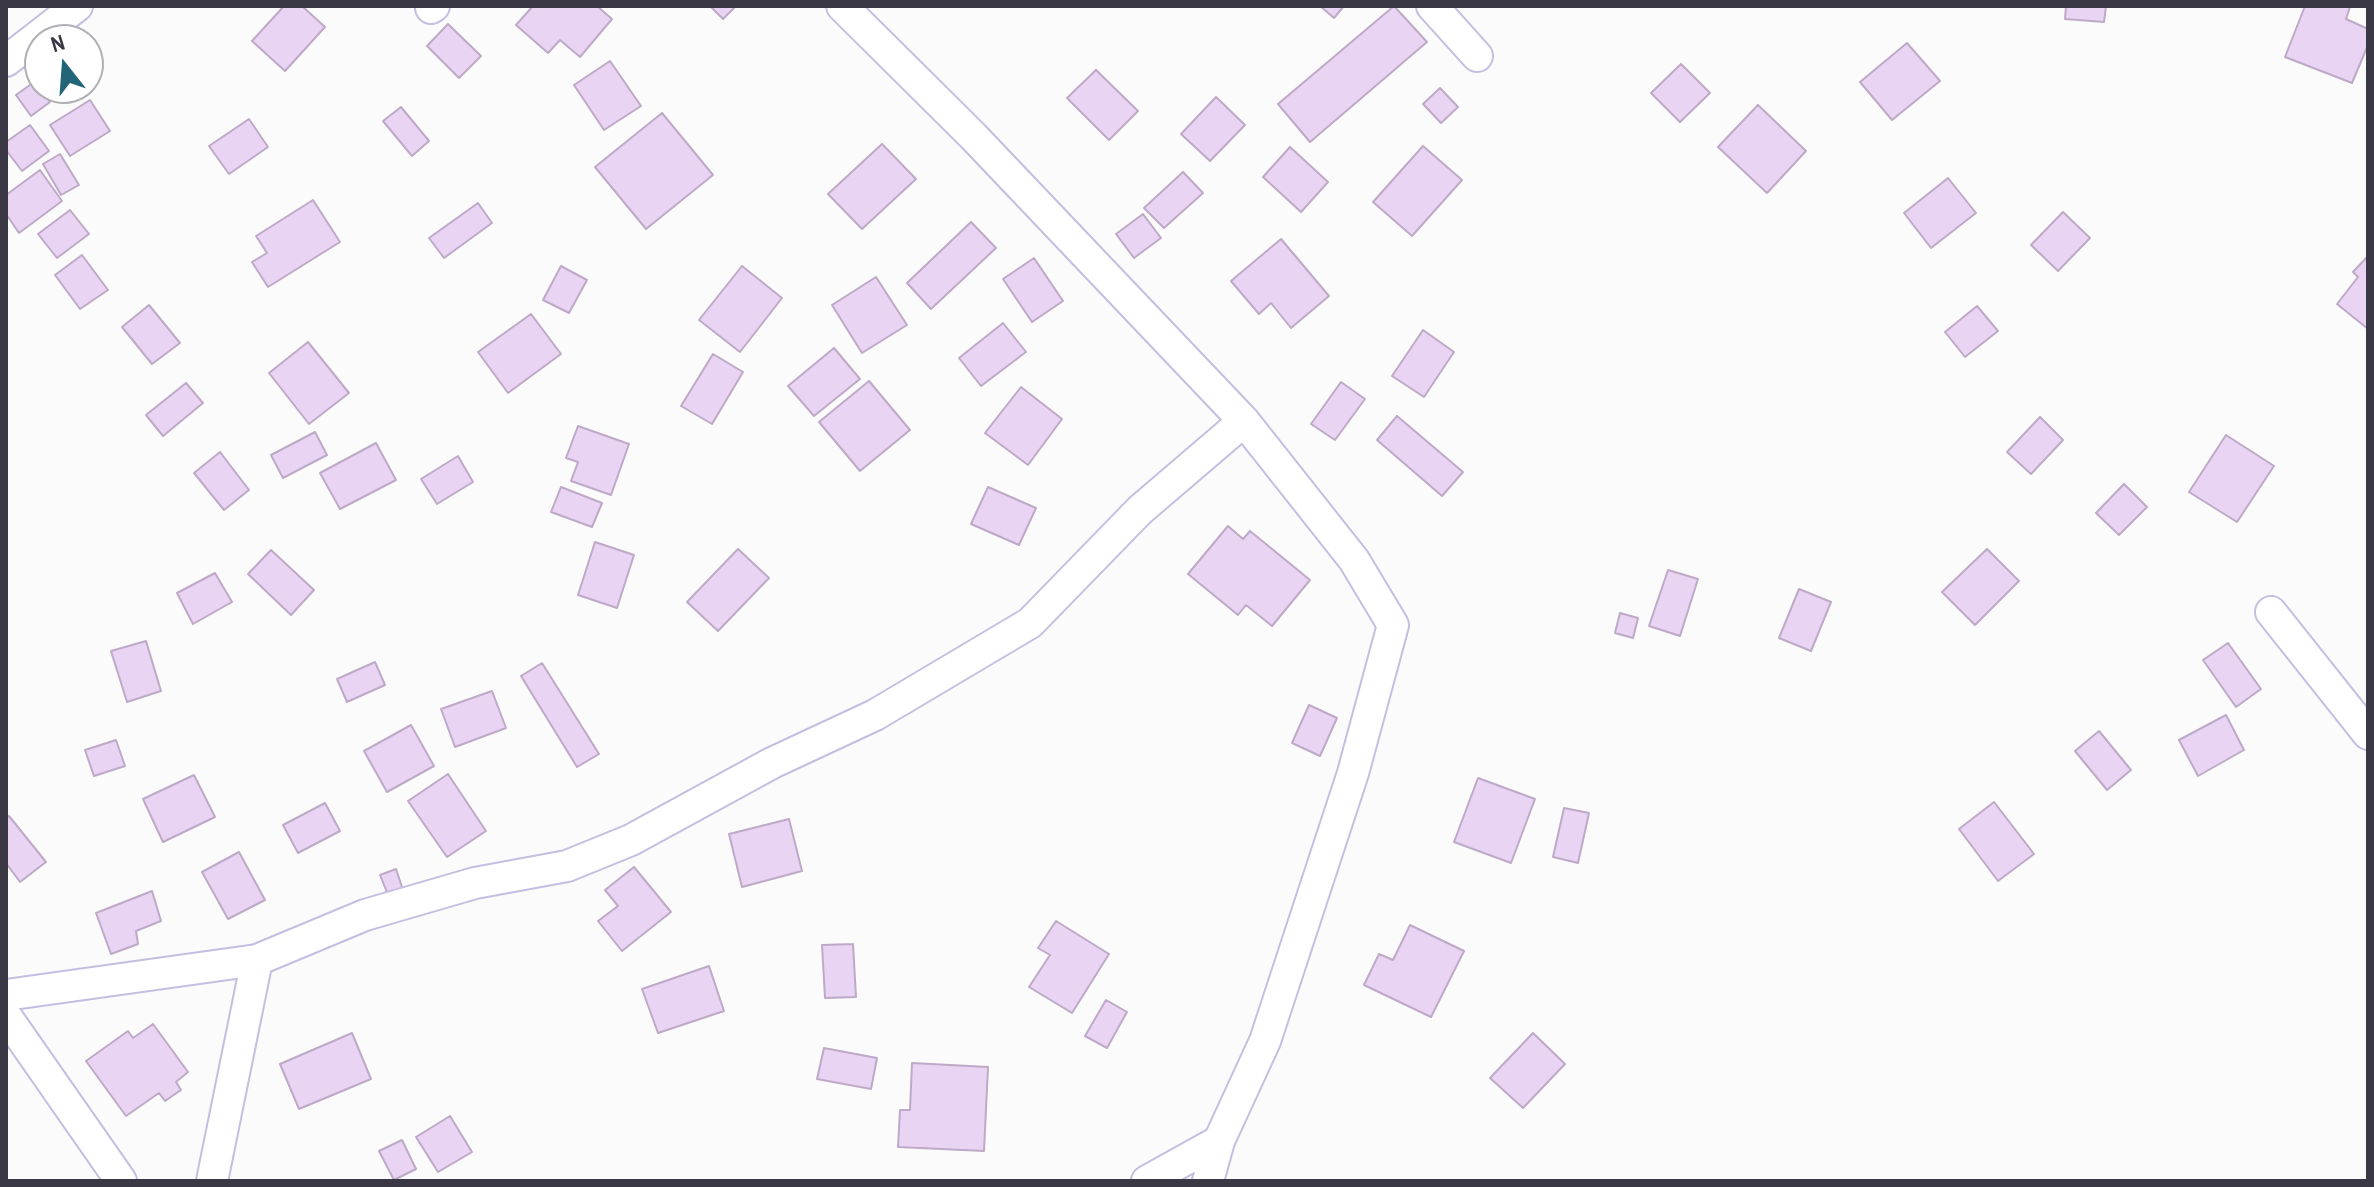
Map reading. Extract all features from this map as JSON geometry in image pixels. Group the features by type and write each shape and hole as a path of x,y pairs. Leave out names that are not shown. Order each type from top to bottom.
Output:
{"street":[{"path":"6,61 77,6"},
{"path":"842,6 973,136 1244,421 1354,560 1393,625 1353,773 1265,1041 1219,1141 1208,1181"},
{"path":"1432,6 1477,56"},
{"path":"6,995 257,960 365,915 475,883 567,866 631,840 772,763 875,715 1030,623 1140,510 1244,421"},
{"path":"2271,612 2368,734"},
{"path":"212,1181 257,960"},
{"path":"6,1016 121,1181"},
{"path":"1147,1181 1219,1141"}],"building":[{"path":"284,6 302,6 325,27 285,71 252,41"},
{"path":"533,6 597,6 612,19 580,57 560,40 548,53 516,25"},
{"path":"710,6 736,6 723,19"},
{"path":"1320,6 1344,6 1334,18"},
{"path":"1394,6 1427,42 1310,142 1278,104"},
{"path":"2066,6 2106,6 2104,22 2065,19"},
{"path":"2305,6 2350,7 2346,19 2368,29 2368,45 2352,83 2285,57"},
{"path":"448,24 481,56 459,78 427,46"},
{"path":"1907,43 1940,81 1892,120 1860,82"},
{"path":"610,61 641,106 604,130 574,85"},
{"path":"1681,64 1710,93 1680,122 1651,93"},
{"path":"1096,70 1138,111 1109,140 1067,98"},
{"path":"1440,88 1458,107 1441,123 1423,104"},
{"path":"24,89 24,104 47,104 31,116 16,95"},
{"path":"1216,97 1245,125 1210,161 1181,134"},
{"path":"84,104 93,104 110,131 70,156 50,125"},
{"path":"1758,105 1806,151 1767,193 1718,147"},
{"path":"401,107 429,141 412,156 383,121"},
{"path":"662,113 713,175 646,229 595,167"},
{"path":"249,119 268,147 229,174 209,146"},
{"path":"30,125 49,151 22,171 6,150 6,142"},
{"path":"882,144 916,179 862,229 828,194"},
{"path":"1423,146 1462,180 1412,236 1373,202"},
{"path":"1290,147 1328,182 1301,212 1263,177"},
{"path":"60,154 79,185 61,195 43,164"},
{"path":"40,170 62,201 19,233 6,214 6,195"},
{"path":"1183,172 1203,193 1164,228 1144,208"},
{"path":"1948,178 1976,213 1931,248 1904,213"},
{"path":"313,200 340,242 268,287 252,262 267,253 256,236"},
{"path":"478,203 492,223 444,258 429,238"},
{"path":"70,210 89,234 57,258 38,234"},
{"path":"2063,212 2090,238 2058,271 2031,245"},
{"path":"1143,214 1161,238 1134,258 1116,234"},
{"path":"971,222 996,248 931,309 907,283"},
{"path":"1281,239 1329,296 1291,328 1271,303 1259,314 1231,281"},
{"path":"82,255 108,290 80,309 55,275"},
{"path":"2368,256 2368,329 2337,304 2358,277 2353,272"},
{"path":"1034,258 1063,301 1032,322 1003,279"},
{"path":"561,266 587,280 569,313 543,300"},
{"path":"742,266 782,298 740,352 699,320"},
{"path":"876,277 907,325 862,353 832,305"},
{"path":"149,305 180,343 152,364 122,327"},
{"path":"1977,306 1998,331 1965,357 1945,332"},
{"path":"531,314 561,354 508,393 478,352"},
{"path":"1003,323 1026,352 981,386 959,358"},
{"path":"1423,330 1454,352 1424,397 1392,376"},
{"path":"308,342 349,393 309,424 269,373"},
{"path":"834,348 860,379 814,416 788,386"},
{"path":"713,354 743,372 712,424 681,406"},
{"path":"869,381 910,430 860,471 819,422"},
{"path":"1341,382 1365,399 1335,440 1311,424"},
{"path":"186,383 203,403 163,436 146,415"},
{"path":"1021,387 1062,419 1028,465 985,433"},
{"path":"1397,416 1463,472 1442,496 1377,440"},
{"path":"2040,417 2063,440 2031,474 2007,452"},
{"path":"578,426 629,444 611,495 571,481 578,462 566,458"},
{"path":"315,432 327,455 283,478 271,455"},
{"path":"2226,435 2274,466 2237,522 2189,492"},
{"path":"376,443 396,480 340,509 320,473"},
{"path":"220,452 249,490 224,510 194,473"},
{"path":"458,456 473,482 437,504 421,479"},
{"path":"2124,484 2147,507 2119,535 2096,513"},
{"path":"561,487 602,503 592,527 551,512"},
{"path":"988,487 1036,508 1019,545 971,524"},
{"path":"1228,526 1243,539 1250,531 1310,580 1272,626 1246,605 1238,615 1188,574"},
{"path":"595,542 634,555 617,608 578,595"},
{"path":"738,549 769,578 718,631 687,602"},
{"path":"1987,549 2019,581 1975,625 1942,592"},
{"path":"271,550 314,590 291,615 248,574"},
{"path":"1668,570 1698,579 1680,636 1649,626"},
{"path":"215,573 232,602 193,624 177,593"},
{"path":"1799,589 1831,602 1811,651 1779,638"},
{"path":"1620,613 1638,618 1633,638 1615,633"},
{"path":"146,641 161,691 127,702 111,651"},
{"path":"2228,643 2261,689 2236,707 2203,660"},
{"path":"375,662 385,685 347,702 337,679"},
{"path":"542,663 599,754 577,767 521,676"},
{"path":"492,691 506,728 455,747 441,709"},
{"path":"1309,705 1337,718 1320,756 1292,743"},
{"path":"2226,715 2244,750 2198,776 2179,740"},
{"path":"411,725 434,766 387,792 364,751"},
{"path":"2099,731 2131,770 2107,790 2075,751"},
{"path":"116,740 125,766 94,776 85,750"},
{"path":"448,774 486,831 447,857 408,801"},
{"path":"194,775 215,817 163,842 143,799"},
{"path":"1478,778 1535,799 1511,863 1454,842"},
{"path":"1994,802 2034,854 1998,881 1959,829"},
{"path":"325,803 340,831 298,853 283,825"},
{"path":"1564,808 1589,813 1578,863 1553,857"},
{"path":"9,816 46,862 20,882 6,863 6,818"},
{"path":"789,819 802,871 742,887 729,834"},
{"path":"239,852 265,900 228,919 202,872"},
{"path":"634,867 671,912 622,951 598,921 618,906 605,890"},
{"path":"396,869 403,890 388,895 380,875"},
{"path":"152,891 161,921 136,931 138,944 111,954 96,913"},
{"path":"1056,921 1109,954 1072,1013 1029,987 1050,955 1038,948"},
{"path":"1410,925 1464,951 1431,1017 1364,985 1379,954 1393,960"},
{"path":"853,944 856,997 825,998 822,945"},
{"path":"709,966 724,1011 658,1033 642,989"},
{"path":"1106,1000 1127,1012 1107,1048 1085,1036"},
{"path":"153,1024 188,1072 176,1082 181,1090 165,1101 159,1093 126,1116 86,1061 128,1031 133,1038"},
{"path":"352,1033 371,1079 299,1109 280,1064"},
{"path":"1533,1033 1565,1064 1523,1108 1490,1078"},
{"path":"824,1048 877,1058 871,1089 817,1079"},
{"path":"912,1063 988,1067 984,1151 898,1147 900,1110 910,1110"},
{"path":"450,1116 472,1152 438,1172 416,1137"},
{"path":"402,1140 416,1169 394,1180 379,1151"}]}
